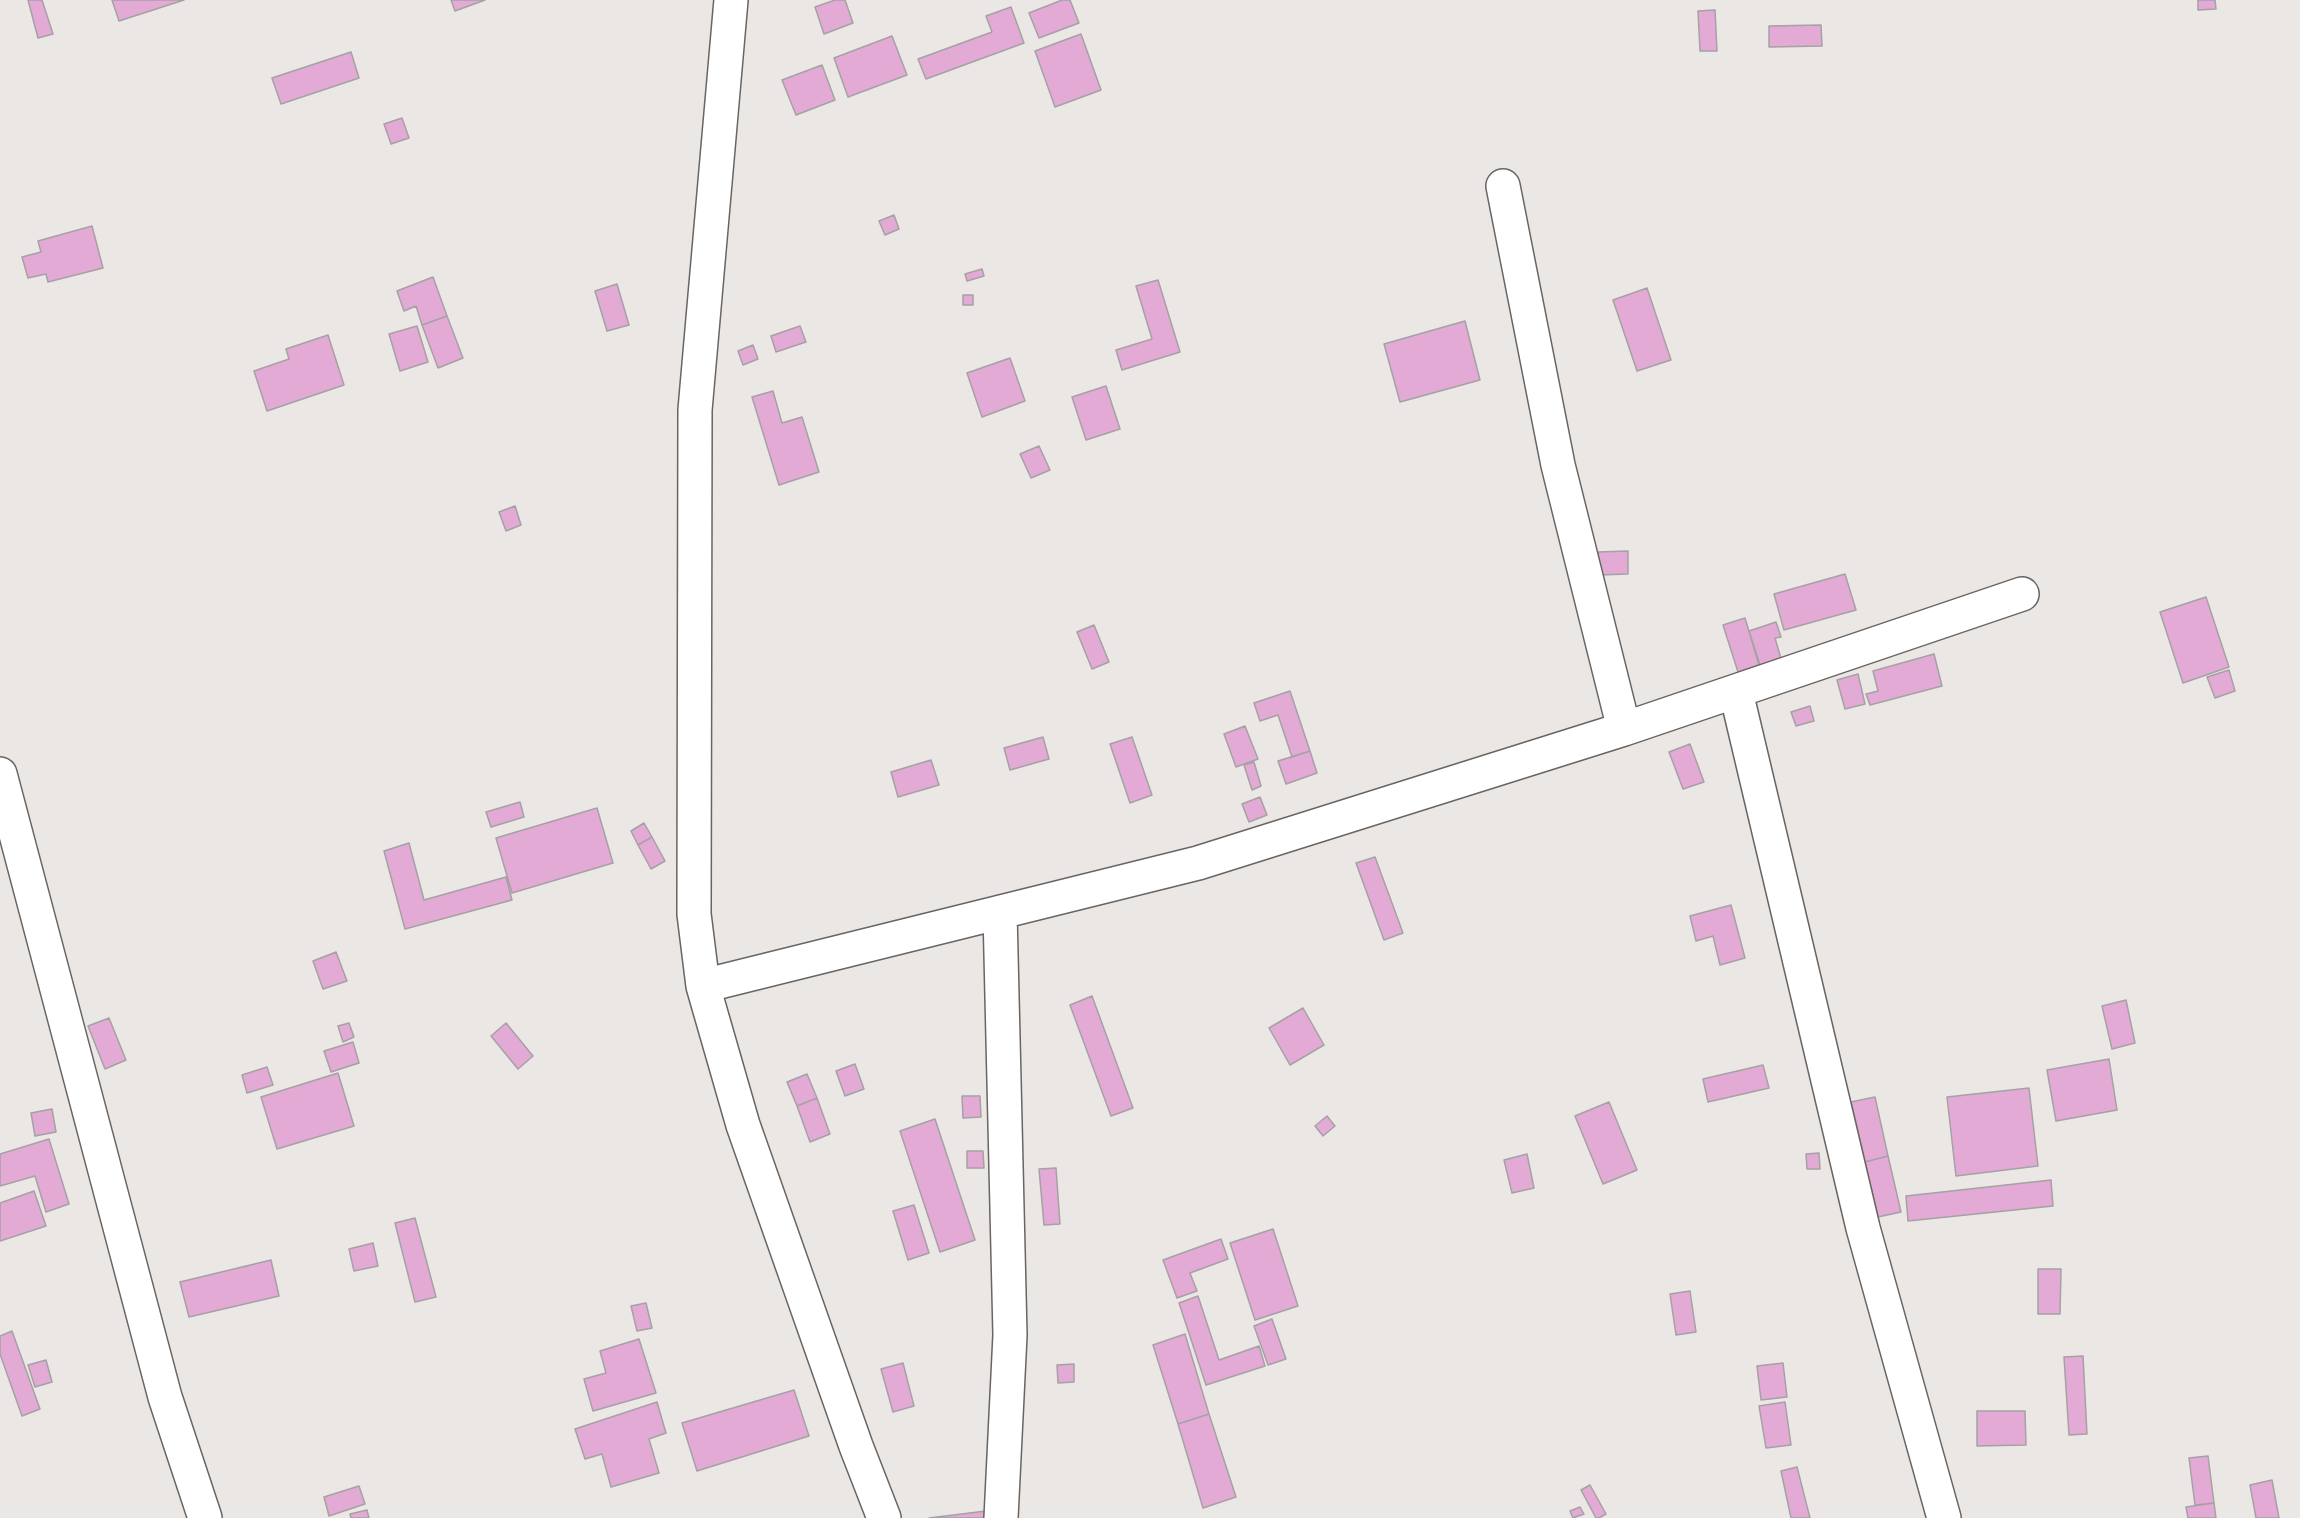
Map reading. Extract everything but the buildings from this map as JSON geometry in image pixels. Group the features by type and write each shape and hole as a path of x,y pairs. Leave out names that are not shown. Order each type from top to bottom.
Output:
{"street":[{"path":"731,0 695,410 693,914 703,986 743,1125 856,1446 884,1518"},
{"path":"1503,186 1558,465 1624,729"},
{"path":"703,986 1198,863 1624,729 2022,594"},
{"path":"1736,692 1863,1228 1944,1518"},
{"path":"0,774 165,1397 205,1518"},
{"path":"1000,912 1010,1335 1000,1518"}]}
